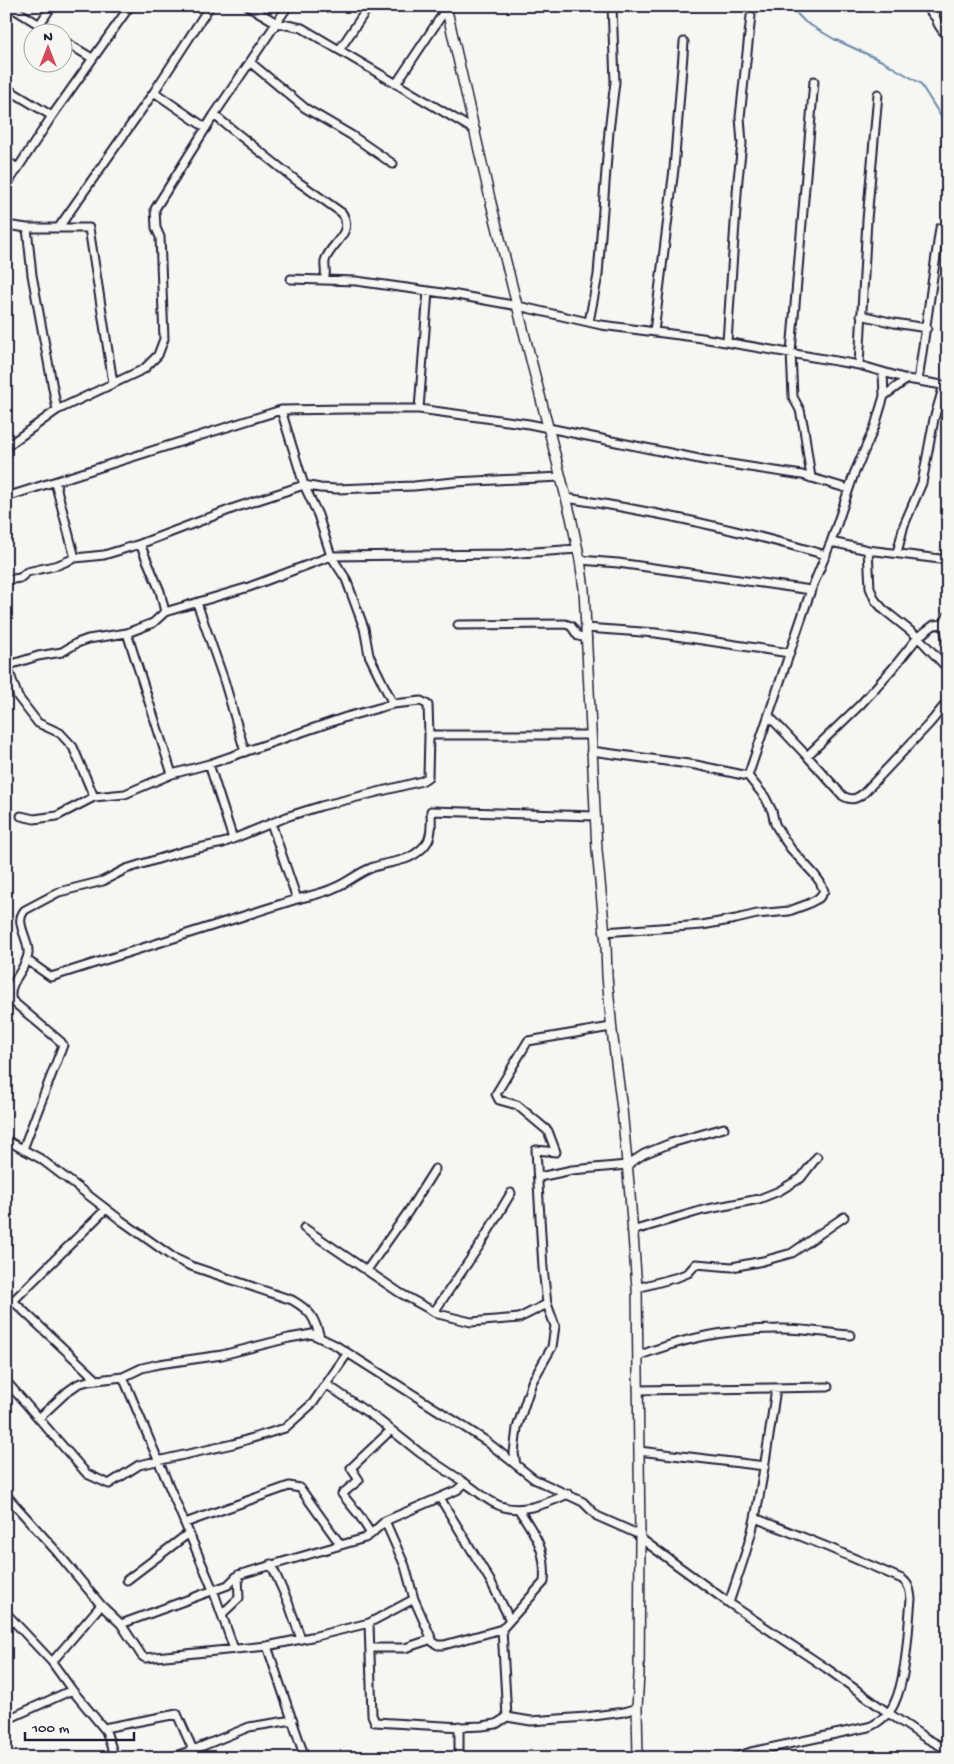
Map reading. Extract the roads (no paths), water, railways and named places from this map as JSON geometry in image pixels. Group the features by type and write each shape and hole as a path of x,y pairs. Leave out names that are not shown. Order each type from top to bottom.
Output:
{"street":[{"path":"9,6 34,22"},
{"path":"41,22 52,6"},
{"path":"6,186 52,116 130,6"},
{"path":"59,227 154,92 210,6"},
{"path":"248,6 277,23 302,28 476,131"},
{"path":"6,447 57,410 144,369 158,355 164,339 160,237 156,228 155,210 214,115 288,6"},
{"path":"340,49 369,6"},
{"path":"589,322 598,275 609,131 615,82 612,6"},
{"path":"926,6 943,32 948,36"},
{"path":"934,16 935,6"},
{"path":"396,84 446,7"},
{"path":"446,7 491,203 549,427 580,560 587,638 596,850 636,1288 640,1536 638,1758"},
{"path":"727,342 742,144 740,117 750,16"},
{"path":"654,332 674,169 684,42"},
{"path":"72,46 92,58"},
{"path":"251,63 305,108 351,135 393,164"},
{"path":"811,478 800,410 793,398 791,352 814,81"},
{"path":"6,88 52,116"},
{"path":"154,92 206,128"},
{"path":"859,365 867,220 878,94"},
{"path":"214,115 342,213 347,221 347,226 325,262 326,275 324,280"},
{"path":"6,161 18,168"},
{"path":"6,226 89,228 113,383"},
{"path":"28,228 32,275 57,410"},
{"path":"918,381 940,228"},
{"path":"291,279 356,281 428,291 518,306 589,322 791,352 859,365 907,379 946,386 934,419 922,482 904,525 897,553"},
{"path":"419,409 428,291"},
{"path":"861,316 927,328"},
{"path":"748,776 812,590 849,489 875,426 884,396 883,373"},
{"path":"884,396 907,379"},
{"path":"6,495 56,482 281,410 419,409 549,427 704,460 811,478 849,489"},
{"path":"281,410 304,485 318,515 331,556 346,579 364,628 369,655 392,704"},
{"path":"6,580 16,579 27,572 58,565 74,558 104,555 140,544 238,507 304,485 337,489 561,477"},
{"path":"56,482 74,558"},
{"path":"566,498 633,508 734,529 826,555"},
{"path":"831,542 868,550 948,560"},
{"path":"140,544 160,591 165,612"},
{"path":"94,798 73,747 60,732 38,723 18,698 7,666 38,656 62,652 88,639 127,633 153,623 165,612 249,587 331,556 506,554 578,549"},
{"path":"868,550 870,588 875,600 884,610 918,637 947,668"},
{"path":"580,560 618,563 812,590"},
{"path":"197,603 224,680 245,752"},
{"path":"947,668 948,647 944,624 948,614"},
{"path":"458,625 565,624 571,626 578,636 587,638"},
{"path":"807,756 861,704 918,637 934,625 944,624"},
{"path":"586,628 665,635 789,654"},
{"path":"127,633 172,774"},
{"path":"21,816 34,819 57,816 94,798 125,794 172,774 209,764 346,717 392,704 421,701 426,702 428,705 428,777 422,781 321,806 271,823 224,844 184,851 126,869 103,881 48,897 21,914 20,922 28,946 27,960 10,991 9,999 63,1045 23,1149"},
{"path":"770,716 843,796 848,799 856,799 923,730 948,701"},
{"path":"429,735 590,735"},
{"path":"591,750 696,765 748,776 765,797 772,811 775,824 782,836 820,882 824,891 819,898 788,911 757,914 702,925 604,932"},
{"path":"209,764 233,839"},
{"path":"27,960 50,977 333,889 368,869 406,860 427,844 430,835 431,810 595,816"},
{"path":"271,823 297,899"},
{"path":"516,1465 514,1453 517,1428 532,1382 552,1347 555,1326 547,1304 543,1268 536,1150 556,1152 548,1131 517,1105 499,1100 496,1094 528,1040 611,1027"},
{"path":"539,1177 572,1170 626,1165 644,1154 671,1143 724,1128"},
{"path":"6,1140 41,1159 174,1258 191,1266 292,1300 303,1306 313,1316 320,1337"},
{"path":"632,1231 703,1210 759,1199 801,1178 817,1158"},
{"path":"367,1270 408,1212 435,1168"},
{"path":"434,1312 480,1245 512,1193"},
{"path":"13,1300 106,1209"},
{"path":"636,1288 683,1275 688,1273 696,1264 732,1267 792,1253 844,1217"},
{"path":"304,1228 400,1293 434,1312 471,1322 519,1318 547,1304"},
{"path":"6,1295 97,1380"},
{"path":"638,1356 680,1340 739,1331 779,1329 850,1335"},
{"path":"39,1418 78,1384 123,1377 142,1368 159,1364 222,1355 312,1334 386,1376 486,1441 534,1479 583,1502 596,1516 640,1536 729,1603 924,1737 948,1750"},
{"path":"6,1380 87,1474 109,1484 140,1465 158,1459 233,1444 285,1428 313,1403 347,1354"},
{"path":"123,1377 213,1590 234,1649"},
{"path":"326,1384 420,1453 494,1504 519,1510 553,1501 568,1494"},
{"path":"638,1390 828,1387"},
{"path":"729,1603 755,1518 765,1466 776,1388"},
{"path":"371,1534 342,1494 359,1480 350,1468 391,1430"},
{"path":"639,1451 765,1466"},
{"path":"122,1624 228,1585 238,1574 365,1538 385,1521 440,1498 457,1490 466,1483"},
{"path":"185,1523 289,1486 294,1486 300,1488 340,1544"},
{"path":"6,1495 101,1605 122,1624 145,1658 267,1646 301,1639 370,1623 414,1599"},
{"path":"440,1498 473,1550 510,1620"},
{"path":"385,1521 406,1566 414,1599 432,1639 438,1645 444,1645 502,1629 542,1585 545,1577 538,1540 519,1510"},
{"path":"733,1758 751,1752 868,1727 877,1722 893,1706 897,1695 905,1662 911,1599 907,1583 894,1575 755,1518"},
{"path":"127,1580 189,1533"},
{"path":"271,1564 288,1602 301,1639"},
{"path":"222,1614 239,1598 238,1574"},
{"path":"52,1662 101,1605"},
{"path":"6,1613 52,1662 72,1690 104,1728 115,1758"},
{"path":"370,1623 372,1715 376,1722 459,1726 496,1724 507,1718 530,1721 586,1717 624,1712 637,1708"},
{"path":"502,1629 507,1718"},
{"path":"371,1648 404,1648 432,1639"},
{"path":"267,1646 305,1758"},
{"path":"6,1720 72,1690"},
{"path":"104,1728 177,1714 193,1750"},
{"path":"169,1758 249,1727 293,1720"},
{"path":"459,1726 459,1758"}],"waterway":[{"path":"790,6 805,22 834,39 882,61 920,83 942,118 948,139"}]}
